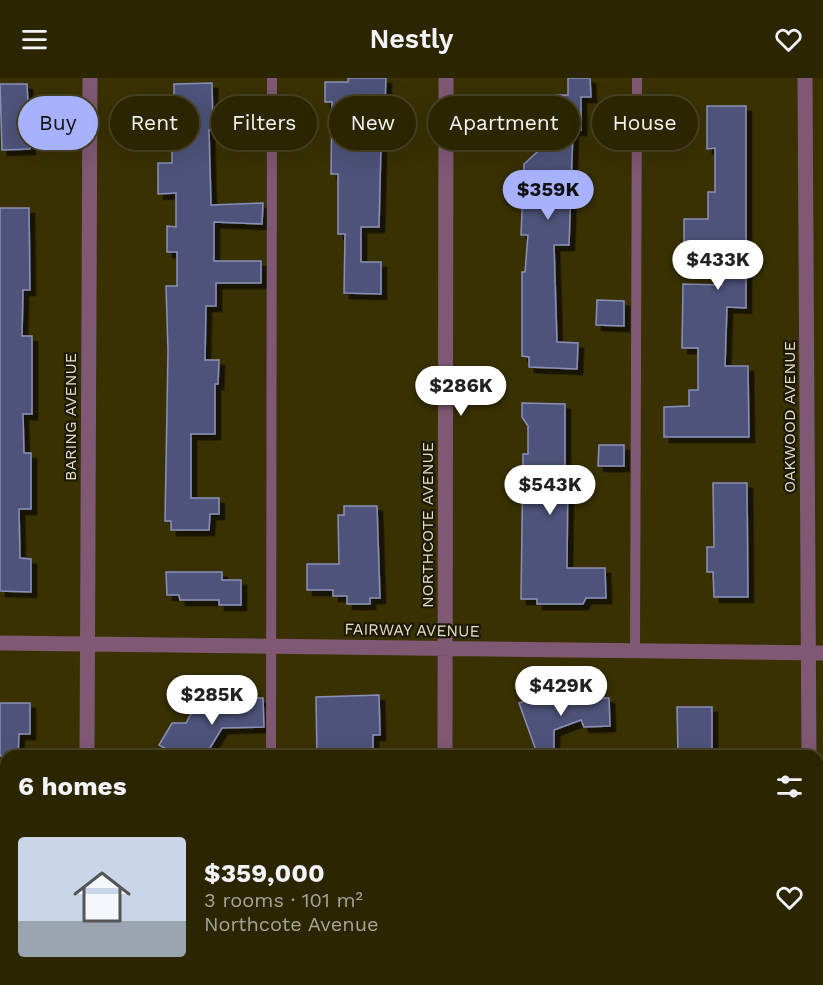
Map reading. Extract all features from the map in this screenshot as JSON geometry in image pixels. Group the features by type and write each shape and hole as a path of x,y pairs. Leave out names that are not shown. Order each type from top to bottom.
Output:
{"street":[{"name":"BARING AVENUE","path":"87,750 90,78"},
{"name":"NORTHCOTE AVENUE","path":"445,750 446,78"},
{"name":"OAKWOOD AVENUE","path":"805,78 816,653 809,750"},
{"name":"FAIRWAY AVENUE","path":"0,643 816,653"}],"lane":[{"path":"271,750 272,78"},
{"path":"635,651 637,78"}],"building":[{"path":"348,78 386,78 385,96 329,96 329,102 325,102 325,82 348,82"},
{"path":"568,78 590,78 591,97 581,97 581,130 580,96 523,95 568,95"},
{"path":"212,83 211,130 209,130 211,205 263,203 262,224 214,222 214,261 261,261 261,283 216,283 216,306 206,306 205,360 219,360 218,384 215,384 215,434 191,434 191,498 219,498 219,514 210,514 209,530 171,530 171,521 165,521 168,351 166,286 177,286 177,252 167,252 167,226 176,227 176,193 158,194 158,163 172,163 172,150 199,150 199,96 174,96 174,84"},
{"path":"0,84 27,84 28,96 18,96 18,149 2,150"},
{"path":"707,106 746,106 746,308 727,307 725,366 748,366 749,437 664,437 664,407 689,406 689,390 698,390 698,348 682,348 683,284 722,285 711,245 684,245 684,219 708,219 708,192 715,192 715,148 707,149"},
{"path":"331,150 381,150 379,227 361,227 361,262 381,262 381,294 344,293 345,234 338,234 338,174 331,174"},
{"path":"539,150 572,150 569,245 554,245 557,342 578,343 577,369 529,367 529,357 522,356 522,272 525,272 528,235 521,235 524,164"},
{"path":"0,208 29,208 30,290 23,290 22,336 32,336 32,414 23,414 24,453 31,453 31,509 19,509 20,558 31,559 31,592 0,591"},
{"path":"597,300 624,301 624,326 596,325"},
{"path":"522,403 565,404 565,466 568,466 567,568 605,568 606,598 586,598 583,604 537,604 537,599 521,599 523,454 528,454 528,426 522,417"},
{"path":"599,445 624,445 624,466 598,466"},
{"path":"713,483 747,483 748,597 714,597 713,572 707,572 707,547 714,547"},
{"path":"344,506 377,506 380,598 370,598 370,604 347,604 347,596 333,596 333,590 307,590 307,564 339,564 338,515 344,515"},
{"path":"166,572 222,572 222,580 241,580 241,605 219,605 219,600 180,600 179,595 167,595"},
{"path":"566,688 573,705 591,698 609,698 610,726 584,727 581,720 554,730 554,750 536,750 519,703"},
{"path":"211,695 238,710 238,698 263,698 264,727 222,728 210,750 168,750 159,745 172,723 186,723 194,708 204,708"},
{"path":"379,695 380,735 373,735 373,750 317,750 316,697"},
{"path":"0,703 30,703 30,734 19,734 18,750 0,750"},
{"path":"677,707 712,707 712,750 678,750"}]}
